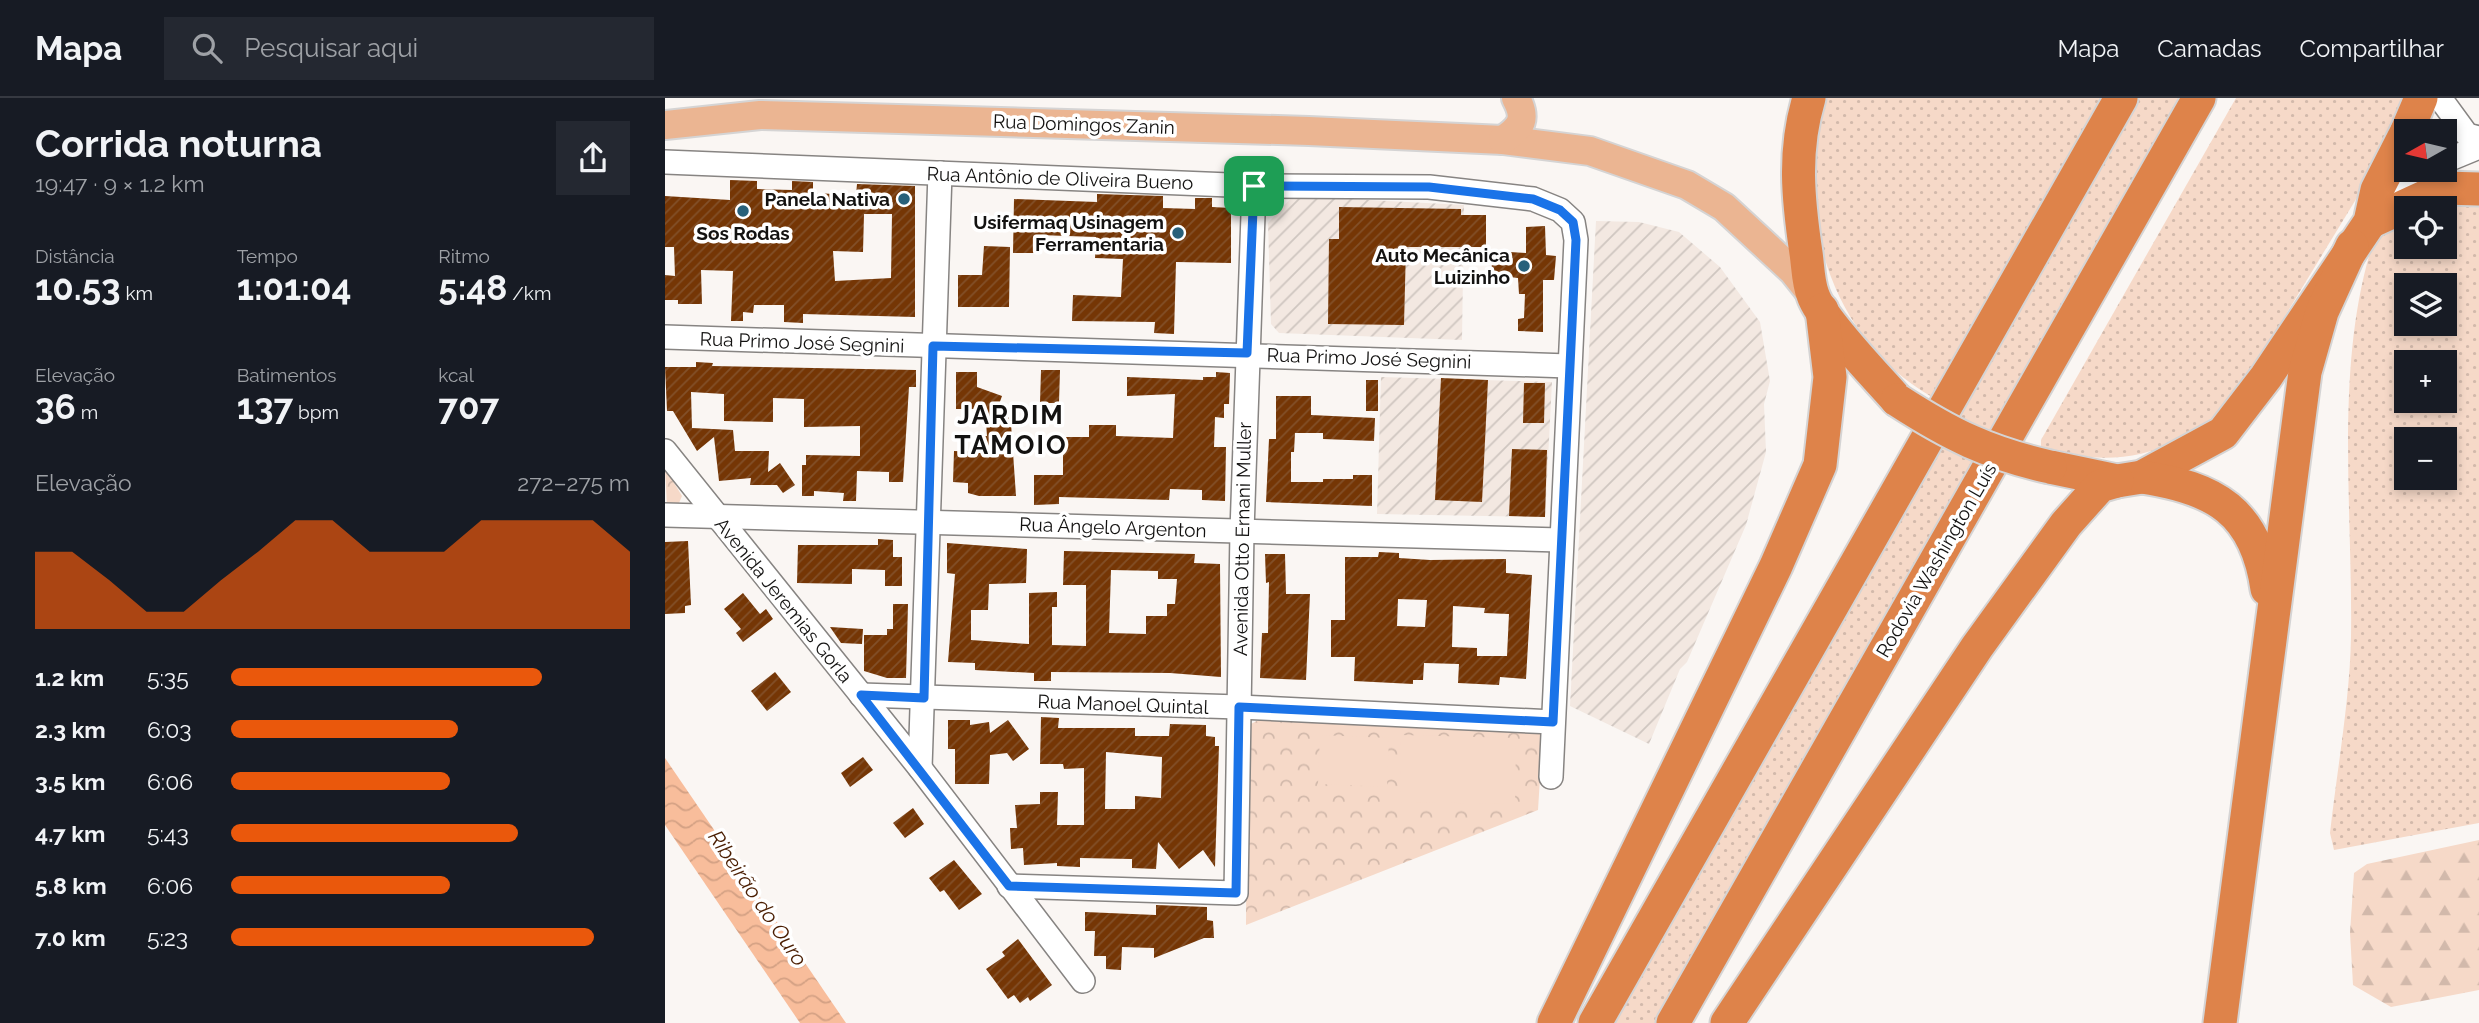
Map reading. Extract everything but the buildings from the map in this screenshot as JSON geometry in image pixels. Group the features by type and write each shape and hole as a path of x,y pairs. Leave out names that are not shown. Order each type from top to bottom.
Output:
{"highway":[{"path":"1554,1023 1776,566 1820,465 1830,377 1797,175 1799,137 1809,98"},
{"path":"1595,1023 2121,98"},
{"name":"Rodovia Washington Luís","path":"1673,1023 2199,98"},
{"path":"2412,119 2421,98"},
{"path":"2220,1023 2270,618 2305,372 2322,312 2361,234 2377,190 2394,157"},
{"path":"1727,1023 1977,647 2066,524 2100,485 2129,479 2223,433 2266,377 2361,234 2444,188 2479,188"},
{"path":"1817,303 1897,400 1963,439 2001,456 2050,467 2129,479 2177,482 2218,497 2243,521 2256,542 2263,568 2270,618"}],"main road":[{"path":"1503,140 1519,129 1522,122 1523,111 1516,98"},
{"name":"Rua Domingos Zanin","path":"665,125 691,120 760,116 1309,131 1503,140 1590,151 1687,186 1724,207 1793,271 1817,303"}],"street":[{"path":"2440,98 2467,135 2479,138"},
{"path":"2457,156 2479,146"},
{"name":"Rua Antônio de Oliveira Bueno","path":"665,162 1254,186 1429,187 1533,199 1560,210 1573,222 1576,240 1569,366"},
{"path":"920,768 940,173"},
{"path":"2377,190 2396,182"},
{"name":"Avenida Otto Ernani Muller","path":"1009,886 1236,893 1242,531 1254,186"},
{"name":"Rua Primo José Segnini","path":"665,338 1247,353 1569,366"},
{"path":"1551,777 1569,366"},
{"name":"Avenida Jeremias Gorla","path":"665,451 920,768 1083,981"},
{"name":"Rua Ângelo Argenton","path":"665,515 1560,540"},
{"name":"Rua Manoel Quintal","path":"861,695 1239,707 1553,722"}],"shaded area":[{"path":"1293,196 1464,205 1462,340 1279,333 1271,324 1268,223"},
{"path":"1596,221 1639,222 1679,232 1720,267 1760,322 1770,381 1764,404 1766,452 1746,525 1649,744 1570,706"},
{"path":"1381,377 1552,382 1545,517 1377,514"}],"green space":[{"path":"1824,98 2103,98 1932,397 1902,376 1876,351 1854,323 1837,292 1817,223 1814,187 1817,131"},
{"path":"2133,98 2188,98 1663,1023 1604,1023"},
{"path":"2236,98 2406,98 2361,191 2238,393 2217,414 2172,443 2123,457 2097,458 2070,454 2041,447 2041,440"},
{"path":"2479,203 2479,823 2334,850 2330,833 2346,710 2351,637 2348,485 2350,381 2354,331 2363,281 2376,234 2394,225 2394,259 2457,259 2457,204"},
{"path":"665,468 682,496 679,503 667,506"},
{"path":"1262,718 1543,730 1538,810 1246,925 1247,735 1251,724"},
{"path":"1320,735 1389,738 1387,787 1318,784"},
{"path":"1401,735 1516,738 1515,804 1400,802"},
{"path":"2479,840 2479,990 2391,1007 2353,985 2350,933 2354,873 2367,864"}],"water":[{"name":"Ribeirão do Ouro","path":"665,758 846,1023 800,1023 665,825"}],"place":[{"name":"Panela Nativa","path":"904,199"},
{"name":"Sos Rodas","path":"743,211"},
{"name":"Usifermaq Usinagem Ferramentaria","path":"1178,233"},
{"name":"Auto Mecânica Luizinho","path":"1524,266"}],"district":[{"name":"JARDIM TAMOIO","path":"1011,430"}],"route":[{"path":"1254,186 1429,187 1533,199 1560,210 1573,222 1576,240 1553,722 1239,707 1236,893 1009,886 861,695 924,698 933,346 1247,353 1254,186"}]}
